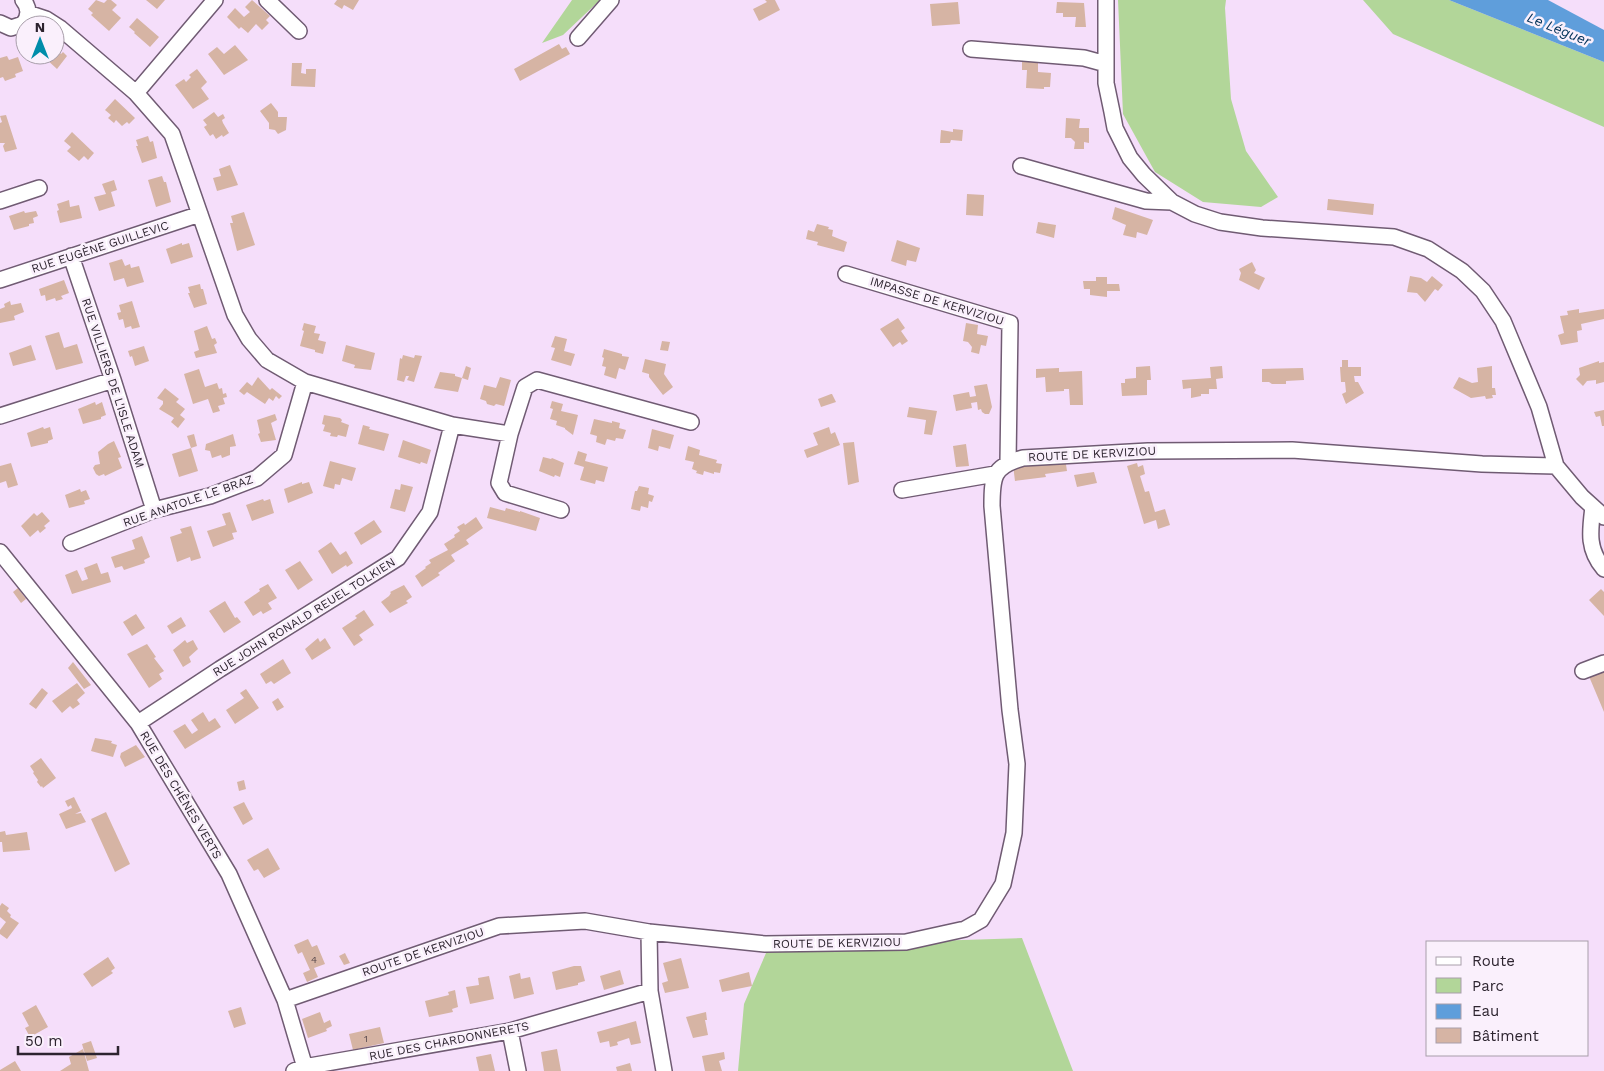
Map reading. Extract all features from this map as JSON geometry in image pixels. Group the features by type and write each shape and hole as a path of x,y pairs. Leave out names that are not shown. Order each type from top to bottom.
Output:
{"street":[{"path":"136,93 215,0"},
{"path":"267,0 299,31"},
{"path":"578,38 611,0"},
{"path":"1106,0 1106,83 1116,128 1130,158 1144,175 1172,202 1195,214 1220,222 1262,228 1394,237 1428,249 1462,270 1483,291 1503,321 1539,407 1556,466 1582,497 1598,512 1589,534 1596,560 1604,568"},
{"path":"26,6 60,28 136,93 172,134 235,315 248,339 267,360 305,382 452,425 510,434"},
{"path":"1,26 11,28 19,26 26,21 26,6"},
{"path":"972,49 1084,58 1106,64"},
{"path":"1021,166 1146,201 1172,202"},
{"path":"0,200 39,188"},
{"name":"RUE EUGÈNE GUILLEVIC","path":"0,280 200,214"},
{"name":"RUE VILLIERS DE L'ISLE ADAM","path":"71,256 154,510"},
{"name":"IMPASSE DE KERVIZIOU","path":"846,274 1010,323 1008,462"},
{"path":"0,416 112,380"},
{"path":"561,510 504,493 499,483 510,434 525,387 536,380 691,422"},
{"name":"RUE ANATOLE LE BRAZ","path":"71,543 154,510 210,496 257,478 284,455 305,382"},
{"name":"RUE JOHN RONALD REUEL TOLKIEN","path":"138,723 398,558 430,512 452,425"},
{"name":"ROUTE DE KERVIZIOU","path":"1008,462 1023,458 1148,451 1292,450 1482,464 1556,466"},
{"path":"902,490 995,474 1008,462"},
{"name":"ROUTE DE KERVIZIOU","path":"285,1000 499,926 585,921 649,932 765,944 906,942 965,929 981,920 1003,884 1014,833 1017,764 1010,710 993,526 992,491 995,474"},
{"name":"RUE DES CHÊNES VERTS","path":"0,552 138,723 229,874 285,1000 301,1070"},
{"path":"1583,671 1604,663"},
{"path":"649,932 650,991 664,1071"},
{"name":"RUE DES CHARDONNERETS","path":"301,1070 510,1031 650,991"},
{"path":"510,1031 518,1071"}],"green space":[{"path":"572,0 600,0 563,35 542,43"},
{"path":"1118,0 1226,0 1231,99 1246,151 1278,197 1261,207 1203,202 1155,172 1123,114"},
{"path":"1363,0 1449,0 1604,62 1604,127 1393,34"},
{"path":"1022,938 1073,1071 738,1071 744,1004 766,953 805,945"}],"water":[{"name":"Le Léguer","path":"1449,0 1548,0 1604,30 1604,62"}],"building":[{"path":"96,0 104,3 107,0 111,0 117,5 112,10 121,18 109,31 91,15 93,13 88,9"},
{"path":"146,0 165,0 157,9"},
{"path":"252,0 270,16 266,20 269,23 262,30 256,24 248,33 241,27 239,29 227,17 235,8 244,17 250,12 245,7"},
{"path":"337,0 359,0 353,10 344,5 342,9 334,4"},
{"path":"765,0 775,0 780,10 759,21 753,9 767,2"},
{"path":"958,2 960,24 932,26 930,4"},
{"path":"1057,2 1084,3 1086,27 1075,27 1076,17 1063,17 1063,13 1056,13"},
{"path":"137,18 159,37 150,47 129,27"},
{"path":"559,44 562,49 566,47 570,54 520,81 514,69"},
{"path":"235,45 248,60 224,75 208,54 217,47 224,54"},
{"path":"7,56 9,60 15,58 15,65 21,65 23,71 15,74 16,77 5,81 3,77 0,78 0,58"},
{"path":"1022,59 1038,60 1038,72 1051,73 1050,87 1044,87 1044,89 1026,88 1027,70 1022,70"},
{"path":"292,63 302,63 301,73 306,74 306,69 316,69 315,87 291,86"},
{"path":"197,69 207,82 201,88 209,99 193,109 175,85 184,79 186,82 191,77 189,75"},
{"path":"115,99 135,118 129,124 127,122 122,126 116,120 114,123 108,118 111,115 105,110"},
{"path":"271,103 278,112 278,117 287,117 286,130 278,134 275,130 269,129 269,123 260,111"},
{"path":"214,112 218,117 223,114 225,118 222,120 229,133 216,139 213,134 210,136 204,127 207,125 203,120"},
{"path":"6,115 17,149 5,152 3,146 5,143 0,143 0,123 2,122 0,116"},
{"path":"1066,118 1080,119 1079,128 1089,128 1089,143 1084,142 1084,149 1074,149 1075,142 1071,138 1065,138"},
{"path":"953,129 963,130 962,141 951,140 950,143 940,143 941,130 953,132"},
{"path":"72,132 94,153 88,160 84,156 79,161 67,151 71,147 64,141"},
{"path":"148,136 150,142 153,141 157,158 142,163 136,146 138,146 136,140"},
{"path":"230,165 238,185 217,191 213,178 221,176 219,169"},
{"path":"162,176 164,182 166,182 171,202 156,207 148,180"},
{"path":"114,180 117,190 111,192 115,206 99,211 94,197 106,194 102,184"},
{"path":"967,194 984,195 983,216 966,215"},
{"path":"1328,199 1374,204 1373,215 1327,210"},
{"path":"69,200 70,207 79,205 82,218 60,223 57,204"},
{"path":"1115,207 1153,220 1147,235 1137,232 1136,238 1123,235 1126,225 1112,219"},
{"path":"24,211 25,213 36,211 38,216 33,218 34,223 29,224 29,226 14,230 9,216"},
{"path":"244,212 255,245 237,251 230,223 233,223 231,216"},
{"path":"1038,222 1056,225 1054,238 1036,233"},
{"path":"817,224 829,227 828,229 833,230 832,236 847,242 844,252 817,245 818,242 806,239 808,230 814,232"},
{"path":"897,240 920,248 916,262 907,260 906,266 891,261"},
{"path":"182,243 182,245 189,243 193,257 171,264 166,249"},
{"path":"122,259 125,266 130,264 131,268 139,266 144,282 127,287 124,278 114,281 109,263"},
{"path":"1252,262 1256,270 1254,273 1265,278 1259,290 1239,280 1241,273 1239,269"},
{"path":"1410,276 1421,278 1427,282 1432,276 1443,285 1438,291 1435,289 1425,302 1417,293 1407,292"},
{"path":"1096,277 1107,277 1107,284 1119,284 1120,291 1107,291 1107,297 1090,295 1090,289 1084,289 1083,281 1096,281"},
{"path":"64,280 69,293 61,296 63,299 56,301 55,298 46,301 45,295 41,296 39,289"},
{"path":"200,284 207,304 194,308 188,293 190,293 188,287"},
{"path":"10,301 11,305 21,303 24,312 14,316 15,320 0,323 0,309 5,307 4,304"},
{"path":"132,301 140,327 132,329 131,326 125,328 123,319 119,320 117,313 121,312 119,305"},
{"path":"1579,309 1579,313 1604,309 1604,319 1581,324 1582,330 1577,331 1578,342 1561,345 1558,335 1564,333 1560,316 1568,315 1567,311"},
{"path":"898,318 905,328 901,331 908,341 902,345 900,342 893,347 880,329"},
{"path":"304,323 316,326 314,333 320,334 318,340 326,342 323,354 300,346"},
{"path":"966,323 978,325 977,334 988,336 986,346 981,345 979,354 971,352 972,347 968,342 963,341"},
{"path":"207,326 212,339 215,338 217,343 214,345 217,353 196,358 194,352 199,350 194,331"},
{"path":"59,332 64,348 77,344 83,363 56,370 45,336"},
{"path":"555,336 567,339 564,351 575,354 571,366 551,360 555,348 551,347"},
{"path":"662,341 670,342 668,351 660,350"},
{"path":"31,345 36,360 13,366 9,353"},
{"path":"346,345 375,353 371,370 354,368 355,365 342,361"},
{"path":"144,346 149,361 135,366 132,356 130,357 128,351"},
{"path":"604,349 629,357 625,370 619,368 616,379 604,375 606,367 602,366 604,358 602,357"},
{"path":"403,355 414,358 415,355 422,356 414,382 407,380 409,376 406,376 404,382 397,380 400,358 402,359"},
{"path":"645,359 666,364 664,374 673,387 663,395 649,377 649,374 642,372"},
{"path":"1342,360 1348,360 1348,367 1361,367 1361,376 1354,376 1355,382 1358,382 1364,393 1346,404 1342,394 1346,392 1345,382 1341,382 1340,367 1342,367"},
{"path":"1599,361 1599,363 1604,362 1604,382 1596,384 1596,380 1587,381 1583,386 1576,379 1580,375 1579,368"},
{"path":"466,366 471,368 468,380 462,378"},
{"path":"1150,366 1151,380 1147,380 1147,395 1122,396 1121,383 1125,383 1125,379 1136,378 1136,367"},
{"path":"1222,366 1223,378 1216,379 1217,389 1209,389 1209,394 1201,394 1201,396 1191,398 1191,388 1183,389 1182,380 1211,378 1210,367"},
{"path":"1492,366 1492,388 1495,388 1496,395 1492,395 1493,398 1486,399 1485,396 1471,398 1453,388 1459,377 1472,383 1478,382 1477,368"},
{"path":"1059,368 1059,372 1082,371 1083,405 1070,405 1069,389 1046,392 1045,377 1036,378 1036,369"},
{"path":"1303,368 1304,380 1286,381 1286,384 1262,382 1262,369"},
{"path":"199,369 205,387 217,383 219,389 222,388 223,394 226,393 227,397 223,398 225,404 218,406 220,411 213,413 208,399 193,404 184,374"},
{"path":"440,372 455,374 455,376 462,378 458,392 434,388"},
{"path":"258,377 270,390 272,388 282,396 279,399 276,396 273,401 269,398 265,404 247,392 244,395 239,391 247,382 252,386"},
{"path":"500,377 511,380 504,406 487,404 486,401 480,399 484,385 496,388"},
{"path":"987,384 992,407 989,414 985,414 981,409 978,410 977,402 971,403 972,408 956,411 953,395 969,392 970,397 976,396 974,386"},
{"path":"165,388 179,399 176,402 185,409 180,415 185,419 178,428 171,422 174,418 159,409 163,401 157,398"},
{"path":"832,394 836,402 821,407 818,399"},
{"path":"552,401 563,404 561,411 578,415 573,435 565,428 556,425 557,421 550,419 553,409 550,408"},
{"path":"95,402 96,405 102,402 106,415 101,417 101,419 83,424 78,409"},
{"path":"909,407 937,411 932,435 924,434 926,420 907,417"},
{"path":"1604,410 1604,426 1602,426 1600,416 1596,417 1594,412"},
{"path":"275,414 277,420 271,423 276,440 261,442 258,434 260,433 257,420"},
{"path":"324,415 340,418 341,422 349,425 346,437 330,436 331,433 323,431 325,425 322,424"},
{"path":"594,419 620,423 619,428 626,430 623,439 616,438 615,441 607,439 605,445 596,442 597,436 590,434"},
{"path":"363,425 370,427 369,429 389,434 384,451 358,444"},
{"path":"43,427 44,429 50,427 53,439 48,441 48,443 31,447 27,433"},
{"path":"829,427 831,434 835,432 840,445 807,458 804,450 818,445 813,433"},
{"path":"652,429 674,435 670,449 659,446 658,451 648,448"},
{"path":"194,434 197,446 191,448 187,436"},
{"path":"233,434 236,446 230,447 230,455 222,458 221,455 212,458 210,451 205,450 206,444"},
{"path":"403,440 431,450 427,464 421,462 420,464 398,457"},
{"path":"114,441 121,457 118,458 122,468 105,476 104,474 99,476 93,468 95,465 100,464 98,452"},
{"path":"854,442 859,482 848,485 843,443"},
{"path":"966,444 969,466 956,467 953,446"},
{"path":"688,446 700,450 699,455 717,460 716,463 722,464 720,473 714,472 714,474 704,471 703,475 696,473 697,471 692,469 694,462 685,460"},
{"path":"191,448 198,471 179,477 172,454"},
{"path":"578,451 587,454 585,461 608,467 604,482 596,480 595,484 580,480 584,467 574,464"},
{"path":"543,457 552,458 564,463 560,477 555,475 554,477 539,471"},
{"path":"1065,458 1067,471 1045,474 1046,477 1015,481 1013,465"},
{"path":"330,461 356,468 352,481 342,478 340,485 335,484 334,489 323,486"},
{"path":"11,463 18,485 8,488 6,481 0,483 0,466"},
{"path":"1137,463 1138,467 1143,465 1145,474 1140,476 1145,492 1149,491 1155,512 1165,509 1170,525 1158,529 1156,520 1144,524 1127,466"},
{"path":"1094,472 1097,483 1077,487 1074,475"},
{"path":"302,482 302,484 309,482 313,493 288,503 284,489"},
{"path":"401,484 413,487 405,512 390,508 395,489 400,490"},
{"path":"639,486 649,488 648,494 654,496 652,502 649,501 648,508 641,506 640,511 631,509 635,491 637,491"},
{"path":"80,489 81,492 86,490 90,499 84,501 85,504 69,508 65,495"},
{"path":"263,499 264,501 270,499 274,513 252,521 246,505"},
{"path":"490,507 505,511 506,508 520,511 540,518 536,531 487,518"},
{"path":"42,512 50,521 40,533 38,530 30,537 21,526 34,513 37,516"},
{"path":"230,512 237,532 232,533 234,539 213,547 207,531 226,525 222,514"},
{"path":"476,517 483,528 466,540 469,544 451,555 455,561 438,573 440,575 422,587 415,576 431,563 429,560 448,550 444,544 455,537 454,535 460,531 457,527 464,523 465,525"},
{"path":"374,520 382,532 361,545 354,533"},
{"path":"191,526 201,558 191,561 190,557 177,562 170,537 182,533 180,529"},
{"path":"142,536 150,557 144,560 145,563 124,570 122,566 115,568 111,557 135,549 132,540"},
{"path":"331,542 340,555 346,551 353,563 332,574 318,551"},
{"path":"300,561 313,580 298,590 285,570"},
{"path":"97,563 101,574 108,572 111,582 72,594 65,575 77,570 82,581 88,579 84,568"},
{"path":"268,584 277,598 268,603 272,609 263,614 261,611 253,616 244,602"},
{"path":"404,585 412,597 406,601 408,603 390,613 381,602 389,596 390,592"},
{"path":"18,588 26,599 21,603 13,592"},
{"path":"1601,589 1604,592 1604,616 1589,600"},
{"path":"225,601 235,618 237,617 241,622 224,633 209,611"},
{"path":"364,610 374,625 359,635 363,640 354,646 342,628 357,618 355,616"},
{"path":"136,614 145,628 132,636 123,622"},
{"path":"181,617 186,626 172,634 167,626"},
{"path":"318,638 320,642 325,638 331,648 312,660 305,649"},
{"path":"185,640 187,643 193,640 198,649 189,657 191,662 183,667 173,650"},
{"path":"147,644 156,657 154,658 164,671 159,674 162,679 149,688 127,654"},
{"path":"283,659 291,673 274,684 271,681 266,684 260,674"},
{"path":"73,662 91,685 84,689 68,668"},
{"path":"1604,670 1604,712 1588,674"},
{"path":"77,683 85,693 77,700 80,704 73,709 70,706 62,713 52,701"},
{"path":"42,688 48,693 36,709 29,704"},
{"path":"246,689 259,708 235,724 226,710 244,698 240,693"},
{"path":"278,698 284,707 277,711 272,702"},
{"path":"203,712 209,722 215,718 221,727 185,749 173,731 185,724 192,734 198,730 191,720"},
{"path":"95,738 112,741 111,743 117,745 113,757 91,751"},
{"path":"136,745 145,757 125,767 120,757 121,753"},
{"path":"41,758 56,778 43,788 37,782 38,780 30,766"},
{"path":"244,780 246,789 239,791 237,782"},
{"path":"74,797 81,811 75,814 81,813 86,822 66,829 59,814 72,808 71,805 68,807 65,801"},
{"path":"244,802 253,819 243,825 233,807"},
{"path":"106,812 130,864 115,872 91,819"},
{"path":"5,831 6,835 27,832 30,850 3,852 0,832"},
{"path":"268,848 280,869 264,878 258,869 254,871 247,860"},
{"path":"2,903 9,908 7,911 11,915 10,917 19,923 7,939 0,934 0,930 6,922 0,917 0,906"},
{"path":"308,939 312,947 317,945 325,964 314,968 318,977 307,982 303,973 310,970 302,952 298,954 294,945"},
{"path":"345,953 350,963 344,965 339,956"},
{"path":"108,957 115,968 111,971 113,973 92,987 83,974"},
{"path":"681,958 689,988 665,993 662,983 668,981 663,963"},
{"path":"581,966 585,981 578,983 578,985 556,990 552,972"},
{"path":"620,970 624,984 604,990 600,976"},
{"path":"749,972 752,986 722,992 719,980"},
{"path":"520,973 521,979 530,977 534,994 514,999 509,976"},
{"path":"489,976 494,999 470,1004 466,987 479,985 478,978"},
{"path":"455,990 458,1007 452,1009 453,1012 429,1017 425,1001 449,995 448,992"},
{"path":"36,1005 48,1027 30,1037 25,1028 29,1026 22,1013"},
{"path":"241,1007 246,1024 234,1028 228,1011"},
{"path":"320,1012 324,1023 330,1020 332,1026 326,1029 327,1031 308,1038 302,1019"},
{"path":"706,1012 707,1020 705,1020 708,1035 693,1038 686,1017"},
{"path":"636,1021 641,1043 631,1045 629,1038 617,1042 618,1045 610,1047 609,1041 600,1043 597,1032"},
{"path":"380,1027 384,1043 353,1050 349,1034"},
{"path":"91,1041 97,1058 87,1061 82,1044"},
{"path":"83,1049 89,1071 60,1071 71,1064 69,1057"},
{"path":"557,1049 561,1071 544,1071 541,1052"},
{"path":"724,1052 725,1059 719,1061 722,1071 705,1071 702,1056"},
{"path":"491,1054 495,1071 479,1071 476,1057"},
{"path":"15,1061 21,1071 0,1071 0,1070"},
{"path":"630,1063 632,1071 617,1071 616,1067"}]}
